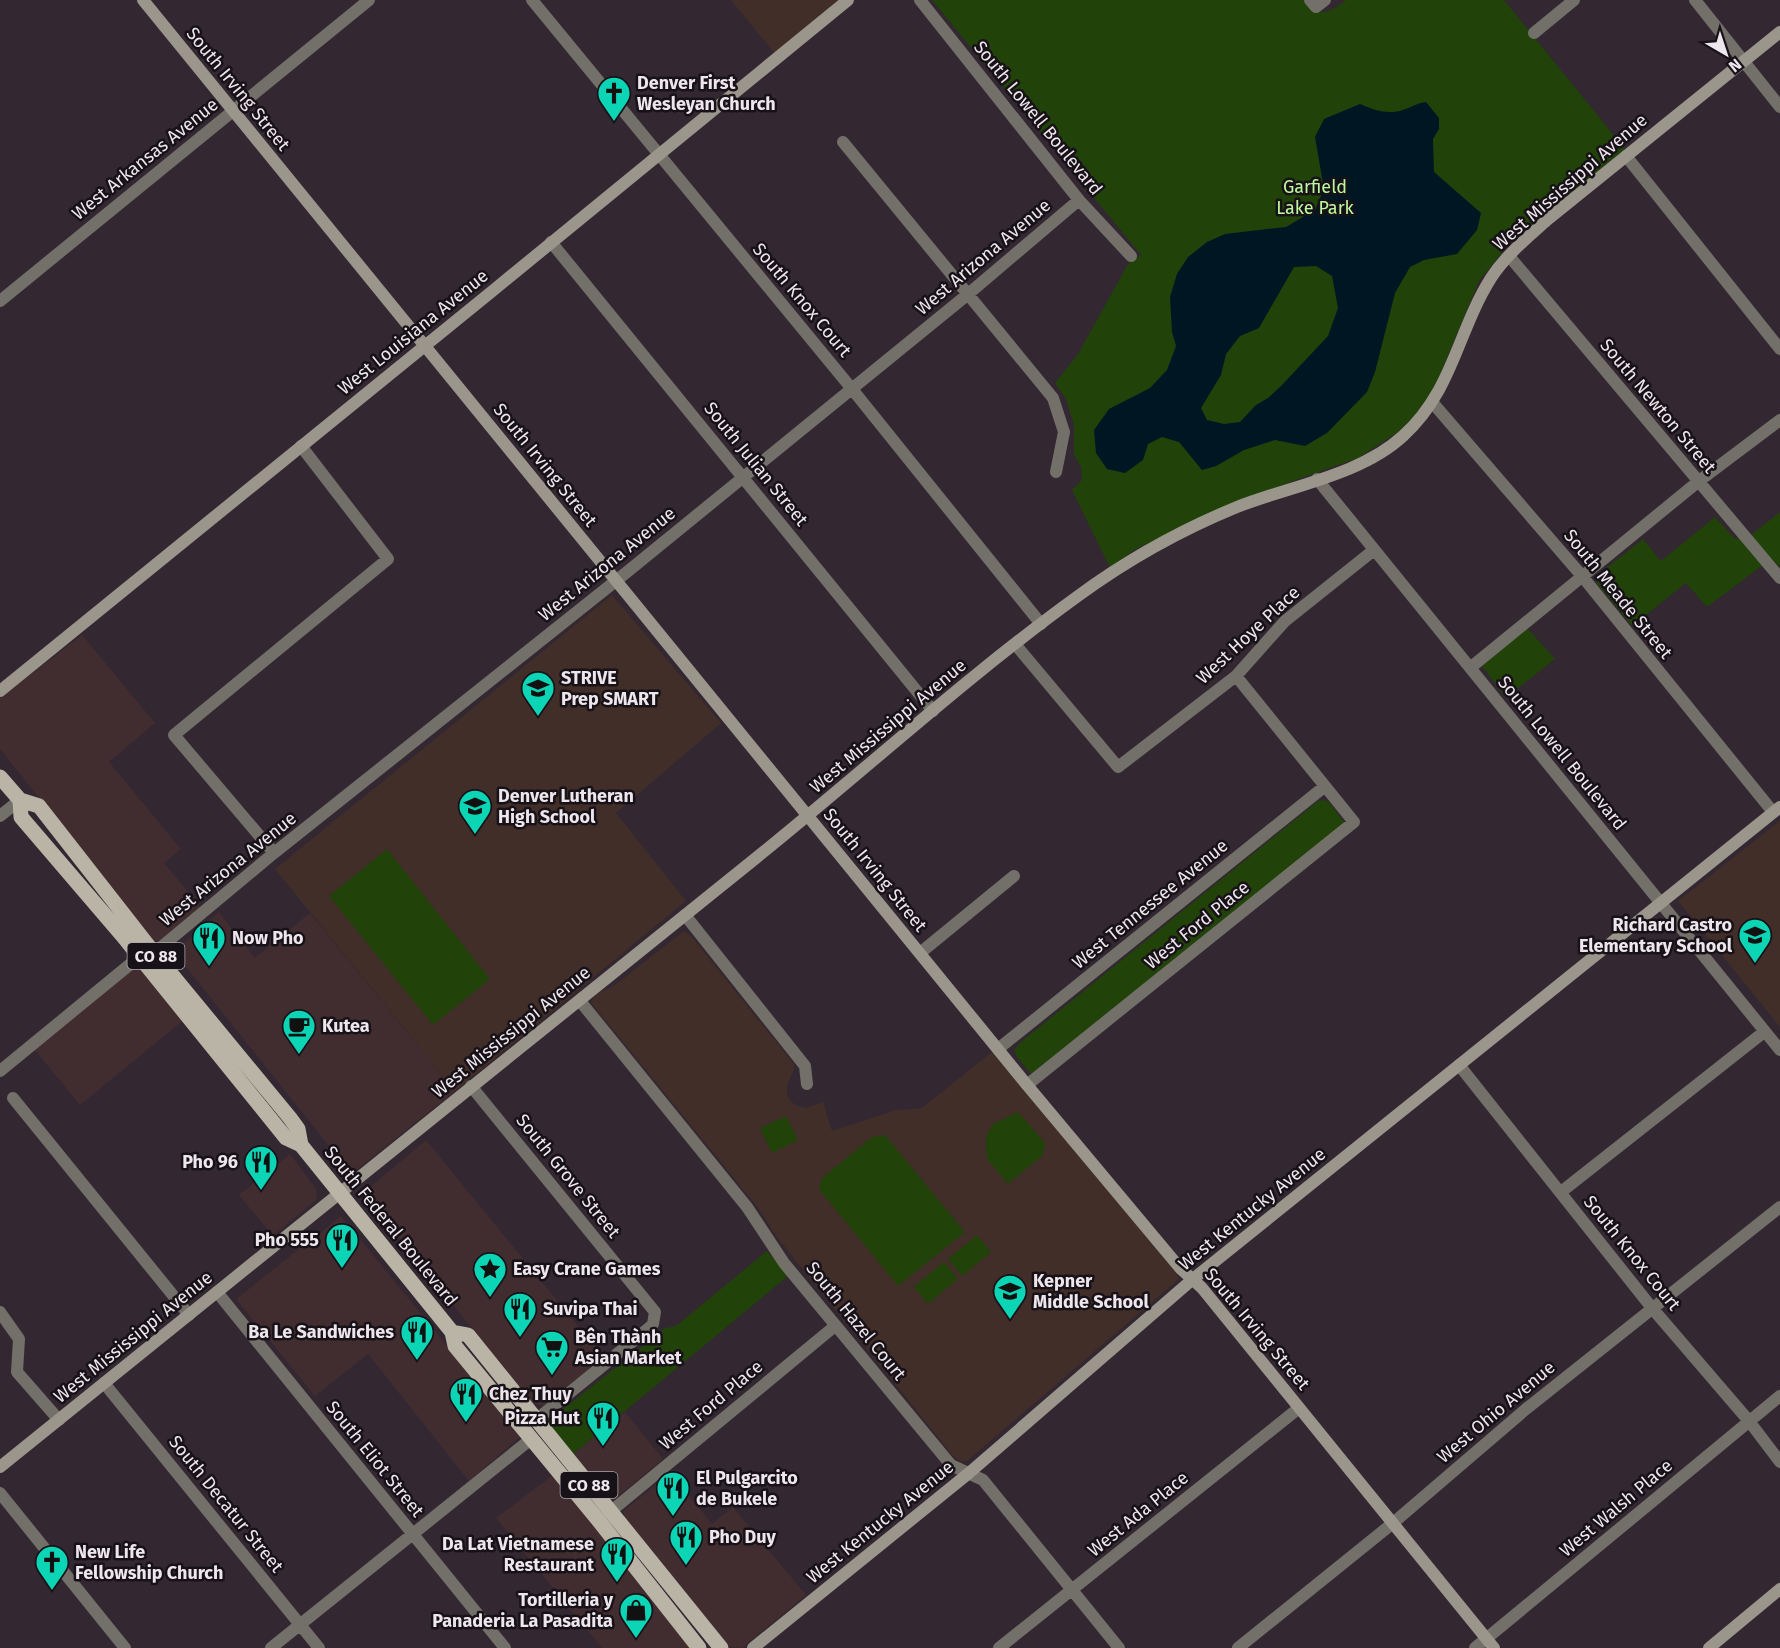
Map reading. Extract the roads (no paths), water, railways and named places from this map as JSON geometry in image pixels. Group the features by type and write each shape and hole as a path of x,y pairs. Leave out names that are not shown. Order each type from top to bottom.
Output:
{"main road":[{"name":"South Federal Boulevard","path":"0,777 20,800 39,806 147,955 298,1129 301,1145 452,1332 454,1346 699,1648"},
{"name":"South Federal Boulevard","path":"452,1332 468,1335 721,1648"}],"street":[{"name":"South Irving Street","path":"143,0 998,1049 1180,1268 1202,1288 1490,1643"},
{"name":"West Arkansas Avenue","path":"0,301 369,0"},
{"name":"South Knox Court","path":"532,0 852,388 1041,624"},
{"name":"West Louisiana Avenue","path":"0,691 848,0"},
{"name":"South Lowell Boulevard","path":"920,0 1079,200 1131,256"},
{"path":"1534,33 1574,0"},
{"path":"1695,0 1780,107"},
{"name":"West Mississippi Avenue","path":"0,1467 471,1086 580,1001 1041,624 1115,570 1194,526 1233,508 1349,468 1388,449 1415,424 1432,402 1448,375 1482,293 1494,272 1509,256 1547,220 1780,32"},
{"path":"843,142 1053,398 1064,432 1056,472"},
{"path":"1626,156 1780,349"},
{"name":"West Arizona Avenue","path":"0,1071 616,581 967,295 1079,200"},
{"name":"South Julian Street","path":"550,242 744,476 933,711"},
{"name":"South Newton Street","path":"1509,256 1780,578"},
{"name":"South Meade Street","path":"1432,402 1582,576 1777,810"},
{"path":"1470,668 1699,481 1780,420"},
{"path":"274,853 174,735 388,559 301,446"},
{"name":"South Lowell Boulevard","path":"1317,479 1780,1050"},
{"name":"West Hoye Place","path":"1015,644 1118,767 1236,676 1285,621 1374,550"},
{"path":"1236,676 1324,787"},
{"name":"West Tennessee Avenue","path":"998,1049 1324,787"},
{"name":"West Ford Place","path":"1027,1084 1354,822 1324,787"},
{"path":"0,816 20,800"},
{"name":"West Kentucky Avenue","path":"753,1648 969,1473 1193,1279 1777,810"},
{"name":"South Irving Street","path":"920,953 1014,876"},
{"path":"685,915 805,1066 807,1084"},
{"name":"South Hazel Court","path":"580,1001 747,1207 784,1263 835,1326 951,1465 983,1480 1119,1648"},
{"path":"1561,1192 1764,1032"},
{"name":"South Knox Court","path":"1459,1065 1652,1308 1749,1420 1780,1461"},
{"name":"South Grove Street","path":"471,1086 655,1312 649,1328 536,1420"},
{"path":"13,1098 189,1315"},
{"name":"West Ohio Avenue","path":"1238,1648 1393,1523 1526,1409 1780,1207"},
{"name":"South Eliot Street","path":"217,1292 505,1648"},
{"path":"0,1312 20,1339 17,1372 59,1420"},
{"name":"West Ford Place","path":"610,1512 835,1326"},
{"name":"South Decatur Street","path":"104,1383 319,1648"},
{"name":"West Walsh Place","path":"1475,1648 1490,1643 1749,1420 1780,1396"},
{"name":"West Ada Place","path":"999,1648 1299,1408"},
{"path":"271,1648 531,1439"},
{"path":"0,1493 125,1648"},
{"path":"1709,1648 1780,1589"}],"water":[{"path":"1426,102 1439,118 1439,129 1433,139 1434,172 1481,213 1477,230 1457,254 1424,260 1410,267 1395,293 1375,372 1367,392 1327,433 1305,446 1275,440 1244,450 1216,466 1202,470 1179,442 1162,437 1148,444 1143,460 1125,473 1107,469 1096,453 1094,430 1109,409 1150,388 1167,370 1176,346 1172,332 1170,297 1177,274 1188,257 1207,242 1225,234 1286,227 1315,210 1324,189 1315,137 1324,119 1360,104 1376,110 1392,112","holes":["1316,266 1332,276 1338,308 1328,336 1282,385 1256,405 1240,422 1224,424 1207,420 1201,408 1221,375 1226,354 1240,336 1259,328 1294,267"]}],"place":[{"name":"Denver First Wesleyan Church","path":"614,122"},
{"name":"STRIVE Prep SMART","path":"538,717"},
{"name":"Denver Lutheran High School","path":"475,835"},
{"name":"Richard Castro Elementary School","path":"1755,964"},
{"name":"Now Pho","path":"209,967"},
{"name":"Kutea","path":"299,1055"},
{"name":"Pho 96","path":"261,1191"},
{"name":"Pho 555","path":"342,1269"},
{"name":"Easy Crane Games","path":"490,1298"},
{"name":"Kepner Middle School","path":"1010,1320"},
{"name":"Suvipa Thai","path":"520,1338"},
{"name":"Ba Le Sandwiches","path":"417,1361"},
{"name":"Bên Thành Asian Market","path":"552,1376"},
{"name":"Chez Thuy","path":"466,1423"},
{"name":"Pizza Hut","path":"603,1447"},
{"name":"El Pulgarcito de Bukele","path":"673,1517"},
{"name":"Pho Duy","path":"686,1566"},
{"name":"Da Lat Vietnamese Restaurant","path":"617,1583"},
{"name":"New Life Fellowship Church","path":"52,1591"},
{"name":"Tortilleria y Panaderia La Pasadita","path":"636,1639"}],"park label":[{"name":"Garfield Lake Park","path":"1315,198"}]}
